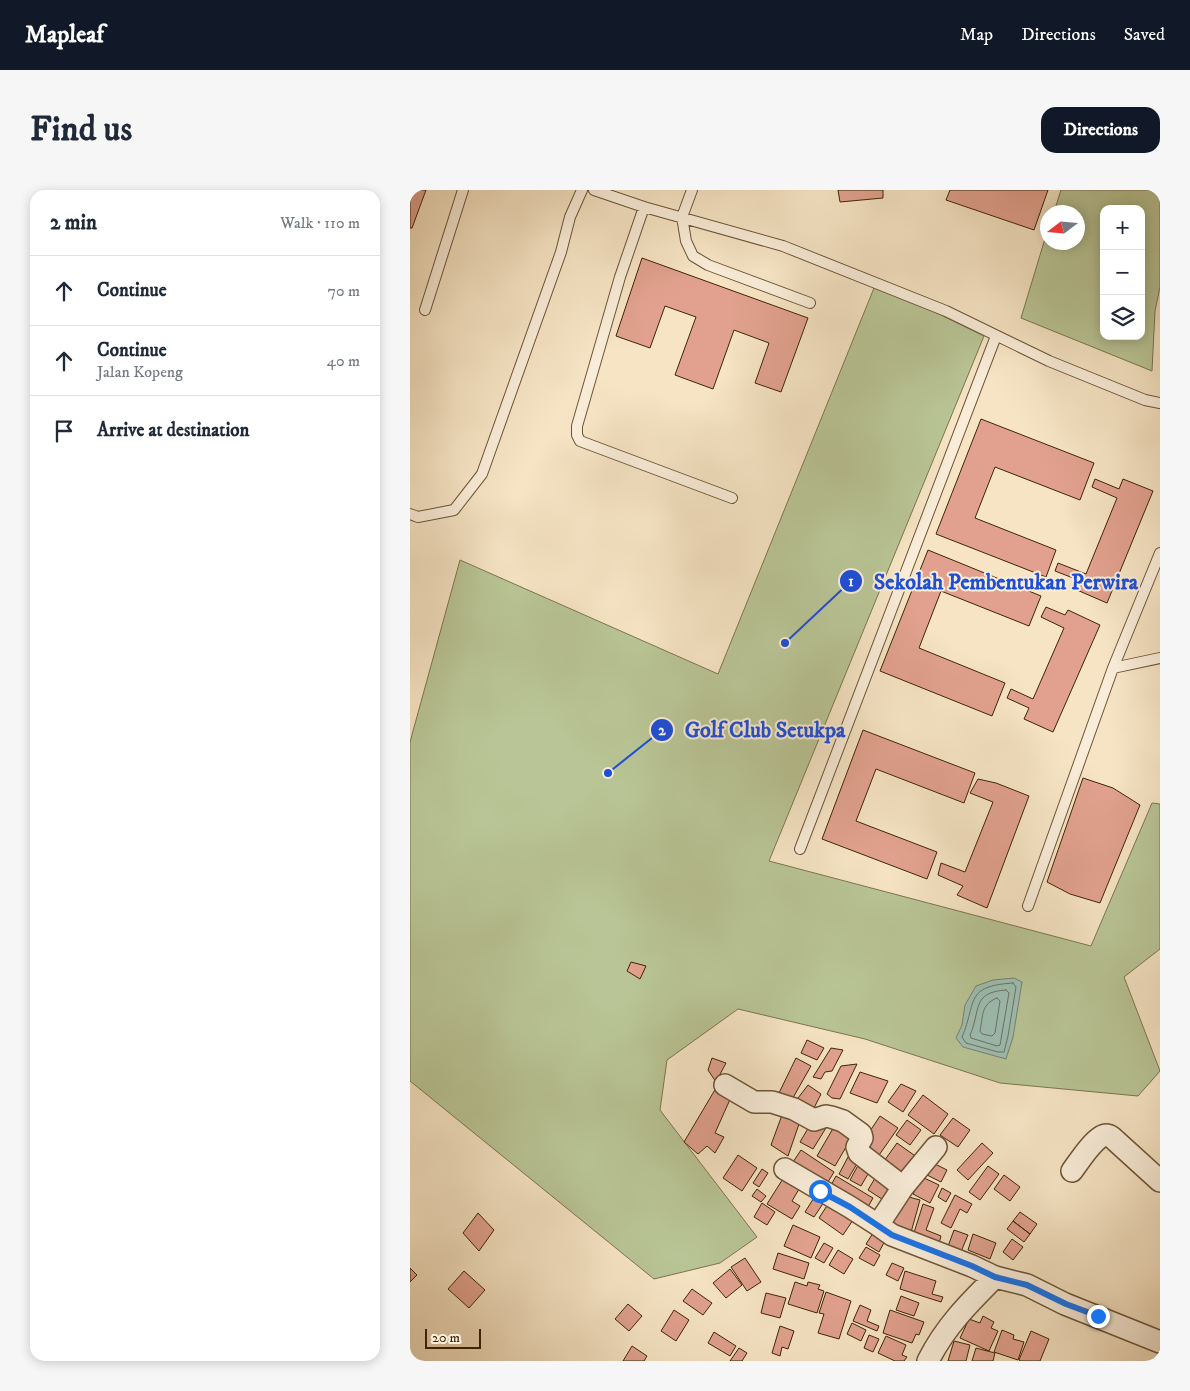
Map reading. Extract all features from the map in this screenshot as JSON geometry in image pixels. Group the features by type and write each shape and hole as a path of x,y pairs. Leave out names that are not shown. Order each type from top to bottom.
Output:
{"street":[{"path":"725,1085 754,1102 772,1102 794,1108 814,1120 826,1116 843,1120 861,1134 862,1138 857,1147 859,1152 903,1187"},
{"path":"1072,1171 1093,1143 1100,1136 1105,1135 1111,1136 1160,1181"},
{"path":"878,1225 903,1187 936,1147"},
{"path":"785,1169 850,1207 892,1235 972,1266 995,1277 1027,1285 1066,1304 1160,1342"},
{"path":"928,1361 938,1340 958,1315 995,1277"}],"lane":[{"path":"426,310 463,190"},
{"path":"410,514 418,517 454,510 482,474 555,270 570,217 582,190"},
{"path":"594,190 644,207 783,246 946,311 1049,362 1145,400 1160,403"},
{"path":"692,190 682,218 686,241 694,256 708,264 810,302"},
{"path":"644,207 620,278 577,426 577,435 580,441 732,498"},
{"path":"800,849 996,336"},
{"path":"1028,906 1113,668 1160,554"},
{"path":"1113,668 1160,658"}],"green space":[{"path":"1061,190 1160,190 1160,287 1155,311 1152,371 1021,318 1042,250 1085,250 1085,205 1056,205"},
{"path":"876,283 984,336 769,861 1091,946 1152,803 1160,804 1160,949 1124,977 1160,1071 1138,1096 1000,1083 865,1039 738,1009 667,1060 660,1110 757,1237 720,1263 654,1279 410,1081 410,742 460,560 718,674"}],"water":[{"path":"1014,978 1022,982 1013,1037 1006,1059 963,1047 956,1038 962,1025 965,1005 976,986 993,980"}],"building":[{"path":"410,190 426,190 412,228 410,228"},
{"path":"838,190 883,190 883,198 840,202"},
{"path":"950,190 1048,190 1043,205 1040,205 1040,213 1034,230 946,200"},
{"path":"642,258 808,318 781,392 755,383 769,343 734,330 713,389 675,375 696,317 665,306 650,348 616,336"},
{"path":"981,419 1094,463 1080,500 995,467 975,518 1056,550 1046,577 936,534"},
{"path":"1095,479 1119,489 1123,479 1153,491 1107,603 1077,590 1081,581 1055,571 1058,563 1086,574 1117,498 1092,487"},
{"path":"928,550 1041,596 1029,626 941,591 919,648 1005,683 992,716 880,671"},
{"path":"1046,607 1065,615 1068,610 1100,625 1053,732 1024,719 1029,708 1007,698 1011,689 1033,699 1064,628 1041,617"},
{"path":"863,730 975,773 964,803 876,769 856,821 937,852 927,879 822,839"},
{"path":"1083,778 1113,788 1140,805 1100,903 1070,894 1047,882"},
{"path":"978,779 996,783 1029,796 987,908 957,895 963,886 938,875 941,863 965,872 993,802 970,793"},
{"path":"631,962 646,966 640,979 627,971"},
{"path":"807,1040 824,1048 817,1060 801,1053"},
{"path":"831,1048 843,1050 832,1071 825,1072 821,1079 813,1077"},
{"path":"712,1058 726,1063 716,1082 708,1070"},
{"path":"796,1058 811,1066 790,1103 778,1095"},
{"path":"857,1064 840,1099 832,1098 827,1094 841,1066"},
{"path":"860,1072 888,1081 877,1103 850,1093"},
{"path":"901,1084 916,1091 903,1112 888,1102"},
{"path":"808,1085 821,1094 812,1112 795,1102"},
{"path":"716,1088 732,1095 715,1133 724,1137 715,1153 707,1146 698,1154 684,1142"},
{"path":"923,1095 948,1114 934,1134 908,1115"},
{"path":"782,1115 799,1124 788,1156 771,1145"},
{"path":"880,1116 898,1128 877,1158 860,1146"},
{"path":"953,1118 970,1130 958,1147 940,1135"},
{"path":"907,1120 921,1130 910,1145 896,1135"},
{"path":"829,1123 813,1149 800,1142 810,1125"},
{"path":"835,1125 853,1135 835,1166 817,1156"},
{"path":"897,1143 921,1160 906,1181 882,1164"},
{"path":"982,1143 993,1153 968,1180 957,1170"},
{"path":"801,1150 834,1172 823,1190 789,1168"},
{"path":"738,1155 757,1168 742,1191 723,1178"},
{"path":"848,1157 858,1162 848,1179 839,1174"},
{"path":"861,1160 872,1167 861,1186 850,1180"},
{"path":"931,1162 947,1170 941,1182 925,1174"},
{"path":"988,1166 999,1174 980,1200 969,1192"},
{"path":"762,1169 768,1173 759,1187 753,1183"},
{"path":"878,1173 899,1185 888,1203 868,1190"},
{"path":"786,1174 802,1184 792,1201 800,1206 792,1219 767,1204"},
{"path":"1004,1175 1020,1187 1010,1201 994,1189"},
{"path":"836,1176 873,1198 865,1212 828,1191"},
{"path":"922,1177 939,1185 930,1203 913,1194"},
{"path":"942,1188 951,1193 946,1202 938,1197"},
{"path":"757,1189 766,1196 761,1202 752,1196"},
{"path":"817,1193 826,1199 814,1217 805,1212"},
{"path":"901,1195 920,1200 910,1236 891,1231"},
{"path":"955,1195 972,1204 967,1213 960,1209 951,1228 941,1223"},
{"path":"830,1201 855,1217 843,1235 819,1218"},
{"path":"762,1203 775,1212 767,1225 754,1217"},
{"path":"923,1204 934,1208 926,1230 941,1236 938,1247 912,1239"},
{"path":"1020,1212 1037,1224 1030,1234 1013,1221"},
{"path":"478,1213 494,1230 479,1251 463,1233"},
{"path":"1013,1221 1030,1234 1024,1242 1007,1229"},
{"path":"793,1225 820,1237 811,1258 784,1246"},
{"path":"875,1230 887,1237 879,1252 866,1244"},
{"path":"954,1230 968,1235 960,1254 947,1249"},
{"path":"973,1234 996,1243 990,1259 968,1250"},
{"path":"1012,1239 1023,1247 1013,1260 1003,1252"},
{"path":"824,1243 833,1248 824,1263 815,1258"},
{"path":"866,1247 880,1255 874,1266 859,1258"},
{"path":"838,1250 853,1259 844,1274 829,1265"},
{"path":"778,1253 809,1263 804,1279 773,1269"},
{"path":"745,1258 761,1282 747,1291 731,1267"},
{"path":"892,1263 904,1268 898,1281 886,1275"},
{"path":"410,1268 417,1275 410,1282"},
{"path":"730,1269 742,1285 726,1298 713,1283"},
{"path":"464,1271 485,1290 469,1308 448,1289"},
{"path":"905,1271 936,1281 932,1294 943,1297 941,1302 900,1289"},
{"path":"795,1282 807,1286 808,1282 820,1285 818,1289 824,1291 817,1313 788,1304"},
{"path":"692,1289 712,1303 703,1315 683,1301"},
{"path":"826,1292 851,1301 839,1339 818,1333 824,1314 819,1313"},
{"path":"766,1293 786,1298 780,1318 761,1313"},
{"path":"901,1296 919,1303 914,1316 896,1310"},
{"path":"628,1304 642,1316 629,1331 615,1319"},
{"path":"860,1305 871,1310 867,1321 879,1326 877,1331 853,1321"},
{"path":"674,1310 689,1320 676,1341 661,1331"},
{"path":"890,1310 924,1322 919,1335 916,1334 912,1343 883,1333"},
{"path":"983,1316 994,1322 991,1328 998,1331 989,1351 960,1338 969,1319 980,1323"},
{"path":"852,1323 866,1330 861,1341 847,1334"},
{"path":"780,1326 794,1331 788,1349 782,1347 780,1356 772,1353"},
{"path":"1002,1330 1014,1335 1013,1339 1024,1342 1018,1360 994,1352"},
{"path":"1031,1331 1049,1339 1040,1361 1021,1361 1019,1360"},
{"path":"714,1332 736,1346 730,1356 708,1343"},
{"path":"869,1335 879,1339 873,1352 864,1348"},
{"path":"886,1336 906,1345 902,1355 907,1357 904,1361 895,1361 878,1353"},
{"path":"954,1341 970,1345 966,1361 948,1361"},
{"path":"632,1346 647,1356 644,1361 623,1361"},
{"path":"739,1348 747,1353 742,1361 730,1361"},
{"path":"976,1348 995,1353 993,1361 972,1361"}],"place":[{"name":"Sekolah Pembentukan Perwira","path":"785,643"},
{"name":"Golf Club Setukpa","path":"608,773"}],"route":[{"path":"820,1191 850,1207 892,1235 972,1266 995,1277 1027,1285 1066,1304 1098,1316"}]}
